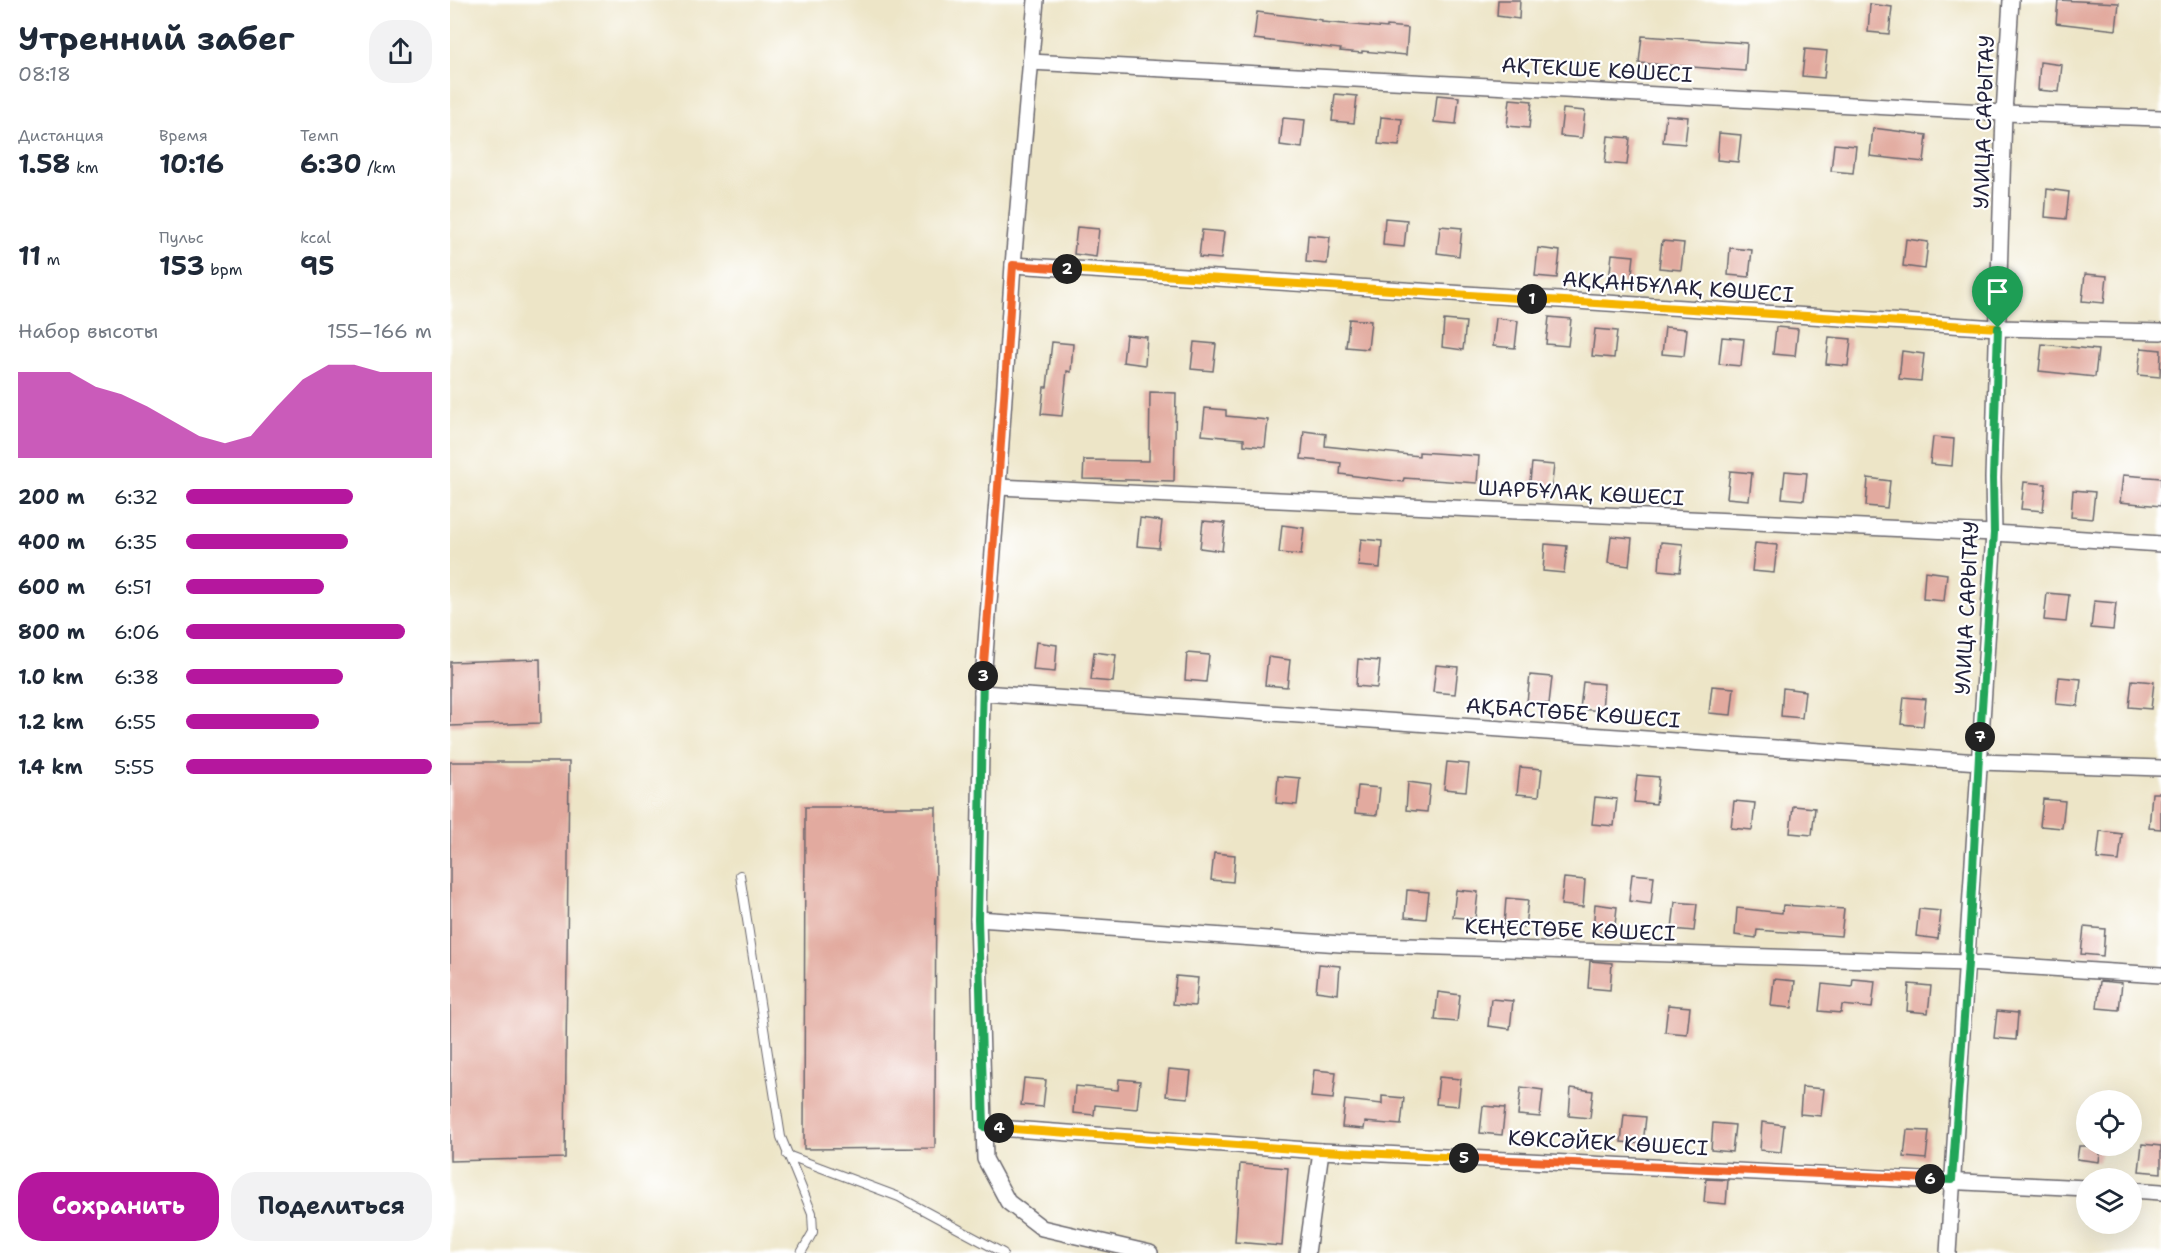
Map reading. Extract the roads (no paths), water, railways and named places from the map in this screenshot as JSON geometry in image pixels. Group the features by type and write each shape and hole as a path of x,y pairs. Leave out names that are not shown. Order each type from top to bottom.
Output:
{"street":[{"path":"1036,0 1013,265 981,693 978,919 985,1159 1008,1202 1042,1228 1150,1253"},
{"name":"УЛИЦА САРЫТАУ","path":"1948,1253 1994,533 1993,478 2004,113 2011,0"},
{"name":"АҚТЕКШЕ КӨШЕСІ","path":"1030,62 2004,113 2161,118"},
{"name":"АҚҚАНБҰЛАҚ КӨШЕСІ","path":"1013,265 1998,328 2161,332"},
{"name":"ШАРБҰЛАҚ КӨШЕСІ","path":"998,487 1994,533 2161,544"},
{"name":"АҚБАСТӨБЕ КӨШЕСІ","path":"981,693 1979,762 2161,768"},
{"name":"КЕҢЕСТӨБЕ КӨШЕСІ","path":"978,919 1341,944 1968,963 2161,975"},
{"name":"КӨКСӘЙЕК КӨШЕСІ","path":"984,1127 1321,1151 2076,1187"},
{"path":"1307,1253 1321,1151"},
{"path":"2142,1191 2161,1192"}],"lane":[{"path":"740,875 781,1137 812,1213 813,1232 801,1253"},
{"path":"787,1155 898,1197 1003,1253"}]}
